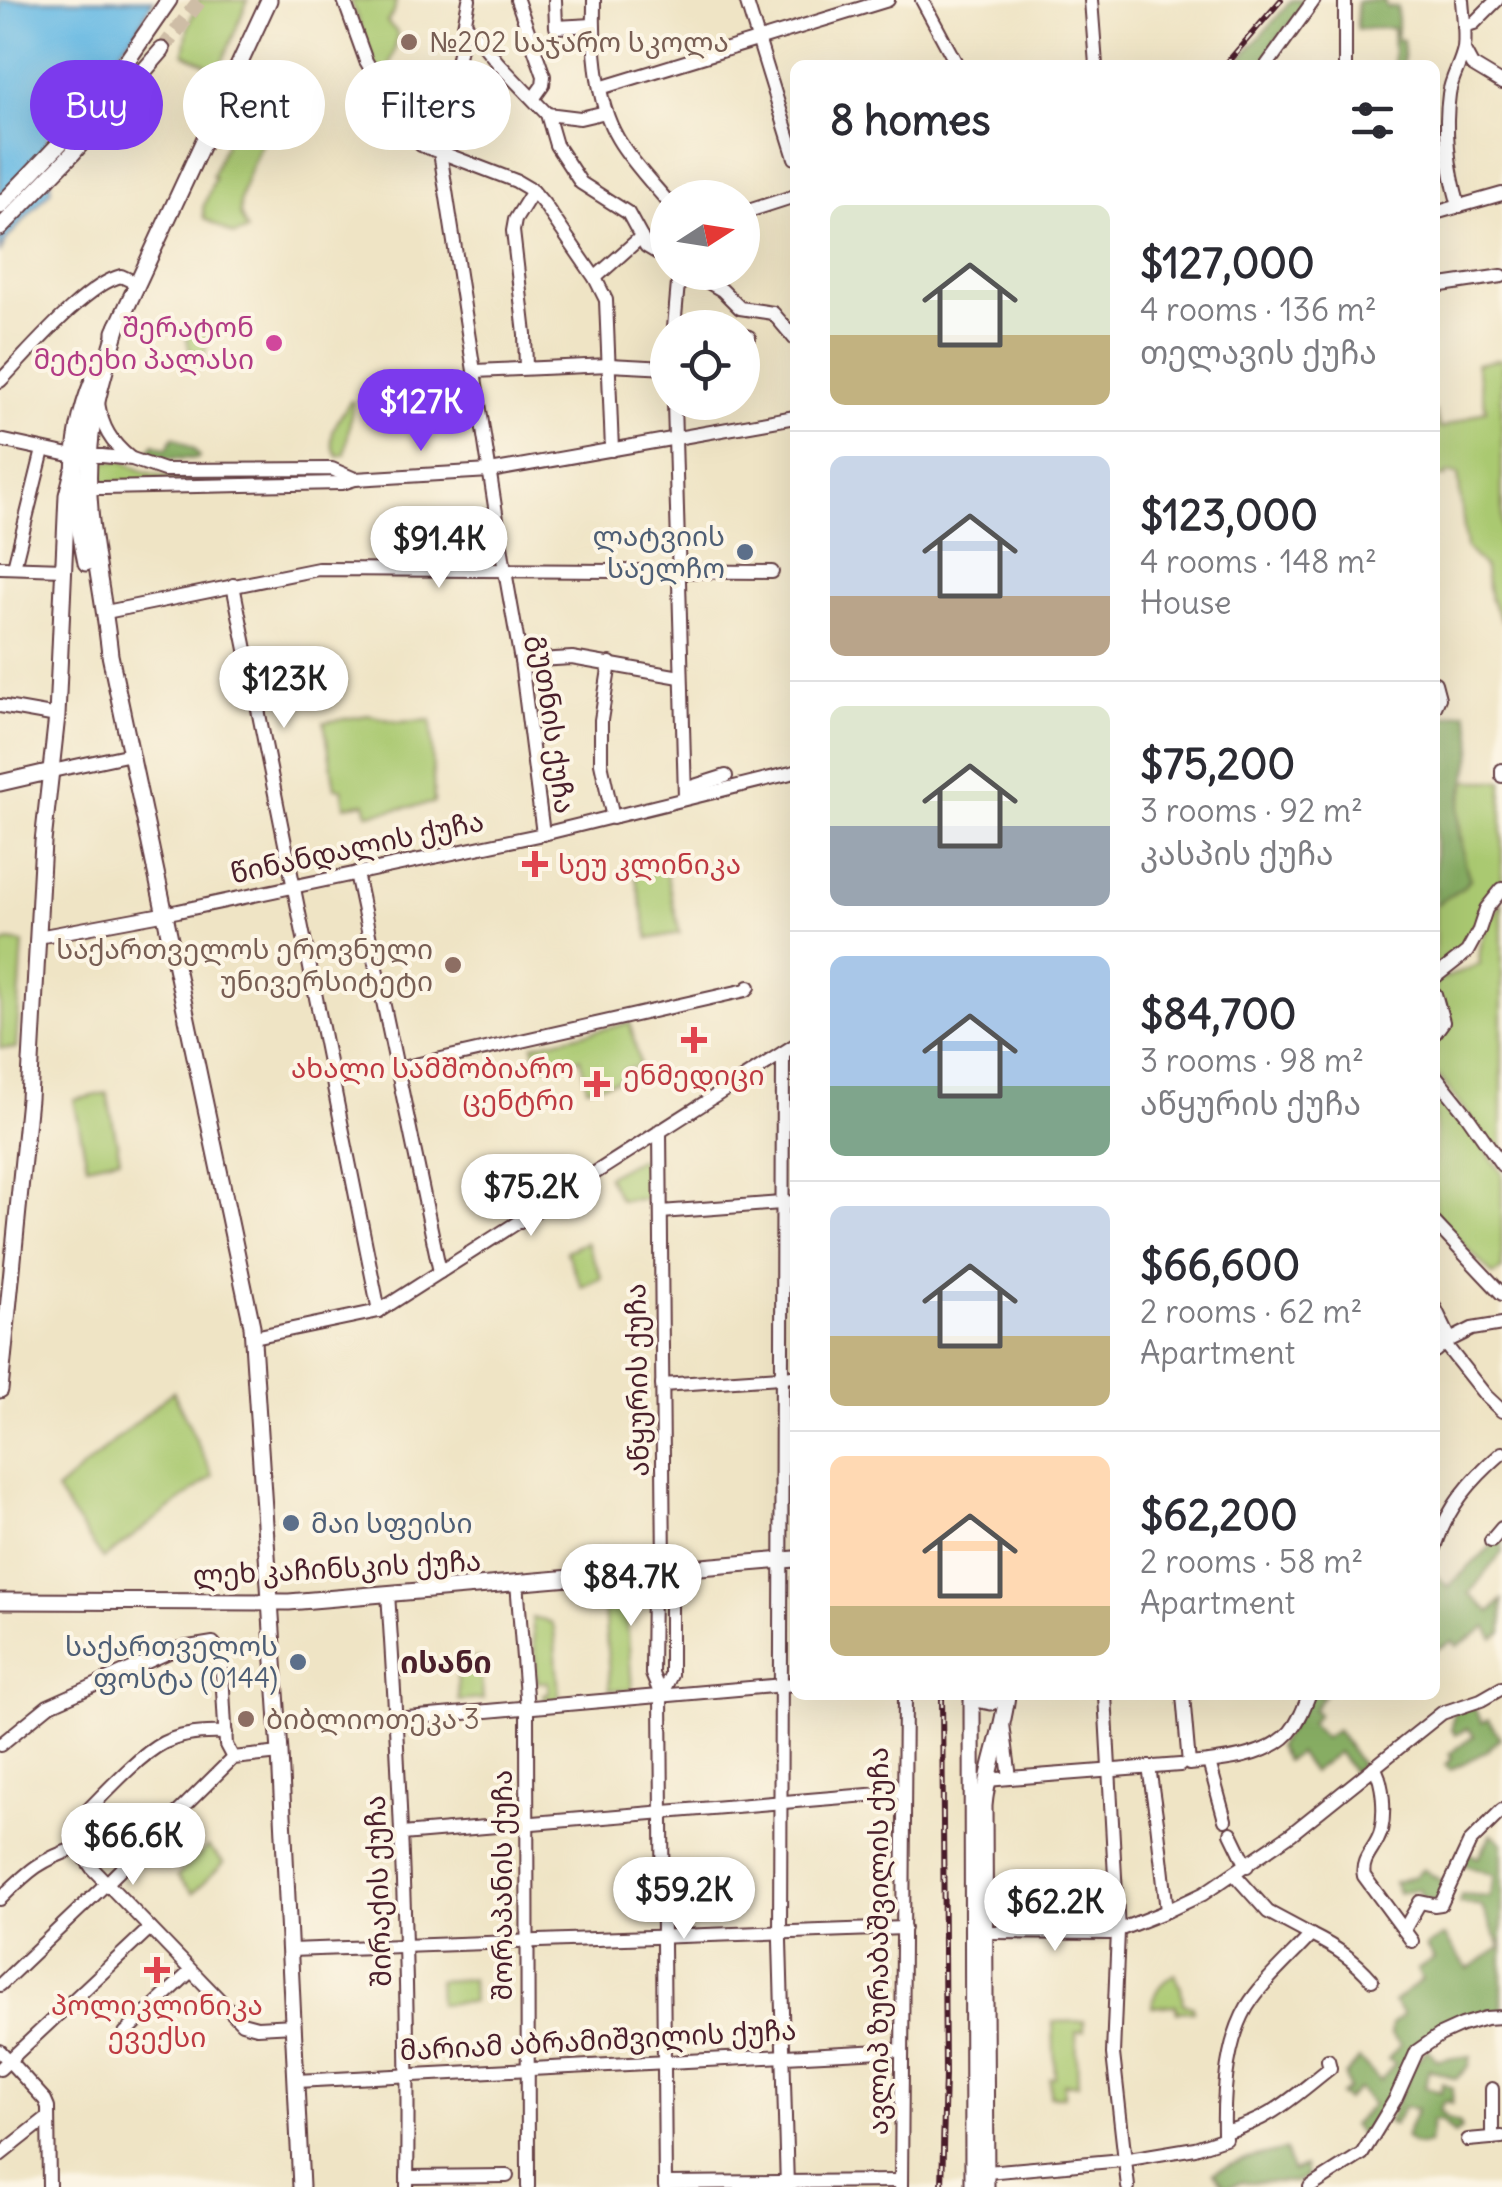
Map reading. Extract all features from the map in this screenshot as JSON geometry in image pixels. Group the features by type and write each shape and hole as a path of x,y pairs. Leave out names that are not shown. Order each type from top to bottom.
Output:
{"main road":[{"path":"128,60 169,0"},
{"path":"269,0 87,392 76,435 76,516 132,754 254,1337 301,2187"},
{"path":"152,60 162,50"},
{"path":"0,206 63,150"},
{"path":"0,228 65,150"},
{"path":"0,1390 28,1098 43,842 57,716 68,495 118,326"},
{"path":"79,461 88,488 110,654"},
{"path":"0,783 52,771"},
{"name":"ლეხ კაჩინსკის ქუჩა","path":"0,1600 270,1601 788,1559"},
{"path":"973,2187 974,1700"},
{"path":"986,2180 984,1806 1005,1700"}],"street":[{"path":"344,0 366,60 421,145 533,191 595,278 606,300 612,450"},
{"path":"440,152 469,0"},
{"path":"517,0 544,76 533,99"},
{"path":"555,0 556,27 593,25"},
{"path":"594,0 593,25 606,112 618,138 650,180"},
{"path":"746,0 790,142"},
{"path":"600,88 888,0"},
{"path":"922,0 954,60"},
{"path":"1092,0 1096,60"},
{"path":"1271,60 1314,0"},
{"path":"1345,0 1345,60"},
{"path":"1459,206 1450,174 1449,95 1464,50 1462,0"},
{"path":"1464,26 1474,23 1497,0"},
{"path":"465,23 547,114 556,145 581,183 628,214 650,248"},
{"path":"1464,50 1472,65 1502,83"},
{"path":"547,114 580,118 606,112"},
{"name":"გუთნის ქუჩა","path":"440,152 521,662 543,834"},
{"path":"526,368 513,230 533,191"},
{"path":"1440,212 1502,194"},
{"path":"760,207 790,198"},
{"path":"595,278 641,237"},
{"path":"0,381 103,284 121,276 138,284"},
{"path":"1440,285 1502,276"},
{"path":"722,290 740,308 773,313 790,333"},
{"path":"475,370 650,367"},
{"path":"98,400 106,432 120,450 132,459 164,470 332,469 348,476 490,471 790,418"},
{"path":"674,420 685,793"},
{"path":"0,440 79,461 132,459"},
{"path":"43,450 7,567 64,569"},
{"path":"88,488 342,483 348,476"},
{"path":"106,612 318,569 772,572"},
{"path":"233,584 378,1312"},
{"path":"521,662 572,658 680,677"},
{"path":"610,663 601,762 613,818"},
{"path":"0,706 57,716"},
{"path":"52,771 132,754"},
{"path":"685,793 722,791 790,773"},
{"path":"685,793 726,776"},
{"name":"წინანდალის ქუჩა","path":"38,937 543,834 613,818 685,793"},
{"path":"356,873 440,1272"},
{"path":"1440,973 1467,952 1486,909 1502,889"},
{"path":"397,1068 749,987"},
{"path":"254,1337 378,1312 789,1049"},
{"path":"787,2185 780,1932 781,1803 788,1685 789,1049"},
{"path":"1440,1081 1502,1166"},
{"name":"აწყურის ქუჩა","path":"660,1130 664,1570 671,1582 670,1674 661,1695 665,2185"},
{"path":"661,1212 789,1203"},
{"path":"1440,1228 1500,1287"},
{"path":"1502,1324 1472,1330 1441,1343 1502,1411"},
{"path":"662,1386 788,1376"},
{"path":"1440,1532 1472,1480 1502,1453"},
{"path":"1490,1541 1502,1528"},
{"name":"შორაპანის ქუჩა","path":"517,1582 526,1709 528,2187"},
{"name":"შირაქის ქუჩა","path":"388,1593 406,1946 407,2182"},
{"path":"0,1744 48,1706 176,1649 213,1643 221,1653 226,1744 234,1758"},
{"path":"396,1719 788,1685"},
{"path":"985,1932 1111,1932 1204,1894 1292,1834 1442,1713 1502,1688"},
{"name":"ავლიპ ზურაბაშვილის ქუჩა","path":"901,2184 905,1700"},
{"path":"1105,1700 1118,1930 1114,2054 1128,2187"},
{"path":"1183,1700 1185,1765"},
{"path":"987,1780 1185,1765 1273,1746 1298,1721 1307,1700"},
{"path":"1003,1720 1010,1778"},
{"path":"226,1733 211,1732 165,1742 146,1754 74,1824 73,1840 107,1883 242,2023 257,2027 294,2025"},
{"path":"0,1985 234,1758 280,1753"},
{"path":"1208,1762 1228,1826 1247,1866"},
{"path":"1374,1767 1382,1786 1381,1831 1362,1868 1408,1936 1420,1902 1441,1904 1470,1842 1502,1810"},
{"path":"1149,1768 1167,1911"},
{"path":"402,1834 904,1792"},
{"path":"0,1898 35,1865 77,1848"},
{"path":"1235,1875 1268,1912 1339,1950 1372,1980"},
{"path":"49,2187 45,2100 3,2060 150,1928"},
{"path":"290,1950 904,1928"},
{"path":"986,2180 1196,2148 1224,2138 1228,2065 1238,2026 1248,2006 1311,1935"},
{"path":"126,2033 191,1971"},
{"path":"1310,2187 1362,2154 1372,2142 1416,2051 1462,2025 1502,2017"},
{"name":"მარიამ აბრამიშვილის ქუჩა","path":"296,2081 902,2050"},
{"path":"1224,2132 1268,2117 1330,2068 1328,2060"},
{"path":"1468,2140 1497,2137 1492,2089"},
{"path":"0,2154 48,2117"},
{"path":"407,2182 508,2176"},
{"path":"665,2185 901,2184"}],"green space":[{"path":"198,0 248,0 223,60 197,60 184,54"},
{"path":"350,0 396,0 394,13 387,22 397,32 392,60 373,60"},
{"path":"1292,0 1309,0 1265,60 1239,60"},
{"path":"1384,0 1386,7 1397,7 1397,39 1403,40 1403,60 1394,60 1393,28 1357,29 1357,1"},
{"path":"223,150 258,150 240,201 247,231 234,235 204,218 203,208 215,177 212,176"},
{"path":"198,326 205,330 207,343 202,367 194,369 185,331"},
{"path":"1502,359 1502,622 1490,598 1484,567 1466,548 1458,474 1440,477 1440,429 1486,410 1476,364"},
{"path":"350,401 353,402 345,454 338,456 332,435"},
{"path":"174,437 193,449 197,459 160,458 148,452 154,444 166,449"},
{"path":"122,461 166,477 258,478 98,483 94,479 94,463"},
{"path":"1466,712 1472,748 1458,814 1470,879 1440,902 1440,763 1444,762 1440,718"},
{"path":"369,715 398,722 431,720 434,803 368,814 365,803 345,806 342,788 335,788 324,722"},
{"path":"1467,781 1502,781 1502,881 1484,898 1462,949 1440,964 1440,902 1470,879 1458,811"},
{"path":"663,859 680,933 649,939 633,866"},
{"path":"1502,902 1502,1160 1440,1078 1440,980 1480,964 1482,940"},
{"path":"9,941 23,943 16,1049 0,1048 0,946"},
{"path":"630,1023 640,1066 623,1070 625,1079 587,1088 580,1058 538,1067 533,1045"},
{"path":"1440,1087 1502,1173 1502,1270 1493,1275 1440,1220"},
{"path":"107,1093 120,1158 87,1165 74,1100"},
{"path":"638,1159 649,1168 648,1199 620,1200 607,1176"},
{"path":"586,1242 602,1278 582,1287 566,1251"},
{"path":"173,1391 213,1476 103,1559 56,1491"},
{"path":"1502,1536 1502,1552 1469,1594 1490,1612 1502,1600 1502,1633 1493,1639 1487,1627 1457,1646 1453,1641 1440,1648 1440,1579 1448,1587"},
{"path":"625,1591 632,1689 610,1690 603,1593"},
{"path":"532,1618 551,1622 554,1628 557,1700 545,1701 548,1682 537,1682"},
{"path":"480,1658 483,1699 459,1701 456,1660"},
{"path":"1308,1700 1320,1700 1313,1710 1318,1714 1310,1723 1324,1738 1337,1730 1361,1765 1353,1773 1338,1752 1312,1772 1298,1753 1286,1761 1277,1747"},
{"path":"1473,1706 1482,1722 1488,1719 1500,1738 1487,1751 1450,1770 1445,1765 1452,1758 1449,1754 1474,1736 1468,1728 1456,1735 1452,1730 1454,1711"},
{"path":"1492,1834 1502,1842 1502,2014 1446,2028 1422,2039 1413,2048 1363,2139 1352,2125 1373,2105 1359,2089 1346,2100 1340,2095 1348,2089 1345,2076 1359,2059 1380,2081 1395,2064 1388,2059 1401,2044 1391,2035 1392,2024 1403,2014 1394,2002 1422,1979 1417,1970 1434,1959 1426,1947 1444,1936 1468,1969 1501,1947 1481,1906 1459,1903 1461,1895 1489,1897 1495,1876 1463,1864 1469,1853 1478,1858"},
{"path":"208,1847 224,1863 193,1893 177,1876"},
{"path":"1423,1869 1447,1885 1439,1902 1422,1898 1419,1889 1398,1893 1394,1882 1416,1876"},
{"path":"1175,1974 1183,2004 1193,2006 1193,2011 1177,2012 1175,2005 1152,2007 1159,1987"},
{"path":"471,1979 472,2002 439,2004 438,1981"},
{"path":"1084,2021 1084,2031 1076,2032 1078,2084 1064,2084 1064,2096 1050,2096 1050,2078 1055,2077 1053,2022"},
{"path":"1428,2049 1437,2060 1471,2056 1469,2066 1456,2079 1429,2069 1425,2087 1441,2092 1442,2083 1453,2088 1452,2103 1444,2101 1439,2110 1446,2118 1460,2123 1461,2129 1454,2134 1440,2120 1432,2121 1429,2144 1418,2145 1405,2137 1417,2109 1404,2107 1394,2125 1388,2122 1416,2061"},
{"path":"1285,2150 1292,2171 1305,2166 1307,2177 1295,2182 1242,2182 1226,2187 1214,2172 1242,2160"}],"water":[{"path":"0,0 153,0 137,30 112,60 30,60 30,150 47,150 51,190 7,239 0,253"}],"tunnel":[{"path":"162,50 200,0"}],"railway":[{"path":"1229,60 1281,0"},
{"path":"942,1700 942,2187"}],"place":[{"name":"№202 საჯარო სკოლა","path":"409,42"},
{"name":"შერატონ მეტეხი პალასი","path":"274,343"},
{"name":"ლატვიის საელჩო","path":"745,552"},
{"name":"სეუ კლინიკა","path":"535,864"},
{"name":"საქართველოს ეროვნული უნივერსიტეტი","path":"453,965"},
{"name":"ენმედიცი","path":"694,1040"},
{"name":"ახალი სამშობიარო ცენტრი","path":"597,1084"},
{"name":"მაი სფეისი","path":"291,1523"},
{"name":"საქართველოს ფოსტა (0144)","path":"298,1662"},
{"name":"ბიბლიოთეკა 3","path":"246,1719"},
{"name":"პოლიკლინიკა ევექსი","path":"157,1970"}],"district":[{"name":"ისანი","path":"446,1663"}]}
